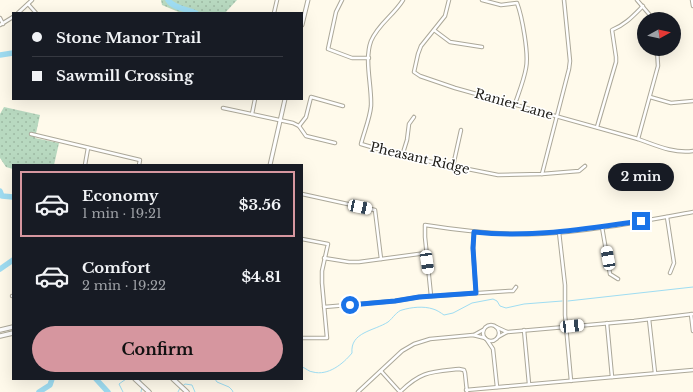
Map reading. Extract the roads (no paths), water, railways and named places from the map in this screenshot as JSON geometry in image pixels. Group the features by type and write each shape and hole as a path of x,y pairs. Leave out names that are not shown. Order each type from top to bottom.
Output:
{"main road":[{"path":"0,330 12,327"},
{"path":"0,336 12,333"},
{"path":"135,380 149,392"},
{"path":"174,380 187,392"}],"street":[{"path":"19,12 32,0"},
{"path":"274,12 277,0"},
{"path":"303,21 308,0"},
{"path":"342,0 336,12 328,49 352,58 369,58"},
{"name":"Pheasant Ridge","path":"403,0 380,26 372,41 369,58 371,107 361,144 402,156 498,175 579,171 586,166"},
{"name":"Ranier Lane","path":"449,0 445,16 421,46 414,72 420,76 456,88 597,127 679,152 693,151"},
{"path":"482,0 501,5 517,3 519,8 523,25 527,67 515,104"},
{"path":"542,174 569,69 570,60 564,0"},
{"path":"637,0 647,12"},
{"path":"692,0 693,6"},
{"path":"28,4 35,12"},
{"path":"597,127 616,62 612,30 624,24 643,6"},
{"path":"0,18 2,25 12,18"},
{"path":"434,30 450,42 482,47"},
{"path":"638,139 658,66 657,56"},
{"path":"299,126 306,117 311,97 343,106"},
{"path":"650,97 671,103 693,102"},
{"path":"252,114 255,100"},
{"path":"270,164 285,100"},
{"path":"223,108 280,120 299,126 306,136 334,143"},
{"path":"402,156 408,140 410,124 414,117"},
{"path":"453,166 461,130"},
{"path":"31,134 140,160 139,164"},
{"path":"85,164 88,148"},
{"path":"303,194 375,210 381,259"},
{"path":"431,296 426,254 425,225 474,232 502,234 559,232 602,227 693,212"},
{"path":"667,217 674,262 670,273"},
{"path":"602,227 610,274 618,279"},
{"path":"474,232 473,248 476,293"},
{"path":"559,232 565,286 564,302 571,381"},
{"path":"303,238 328,244 322,270 327,338 303,338"},
{"path":"324,258 353,262 426,254"},
{"path":"324,308 431,296 513,291 516,287"},
{"path":"358,392 402,351 418,342 430,339 473,335 492,341 507,332 692,314 693,331"},
{"path":"649,319 655,373"},
{"path":"608,323 612,377"},
{"path":"473,335 491,325 507,332"},
{"path":"496,327 498,332 493,349 497,387"},
{"path":"484,329 483,334 493,349"},
{"path":"524,330 529,384"},
{"path":"381,371 400,392 412,380 424,374 459,369 464,370 467,391 529,384 693,370"}],"waterway":[{"path":"168,0 177,7 193,12"},
{"path":"0,55 12,53"},
{"path":"0,191 2,196 12,197"},
{"path":"0,269 12,261"},
{"path":"568,301 693,287"},
{"path":"303,368 319,373 330,371 340,365 352,353 352,346 359,336 388,322 398,312 406,309 426,307 434,309 444,315 453,313 472,303 493,299 497,301 500,306 506,308 524,304 562,301"},
{"path":"39,392 50,385 52,380"},
{"path":"97,380 108,392"},
{"path":"123,392 119,384 125,380"},
{"path":"140,380 142,384"},
{"path":"216,380 229,387 233,392"},
{"path":"178,392 185,384 192,385 195,392"},
{"path":"141,392 142,387"}]}
